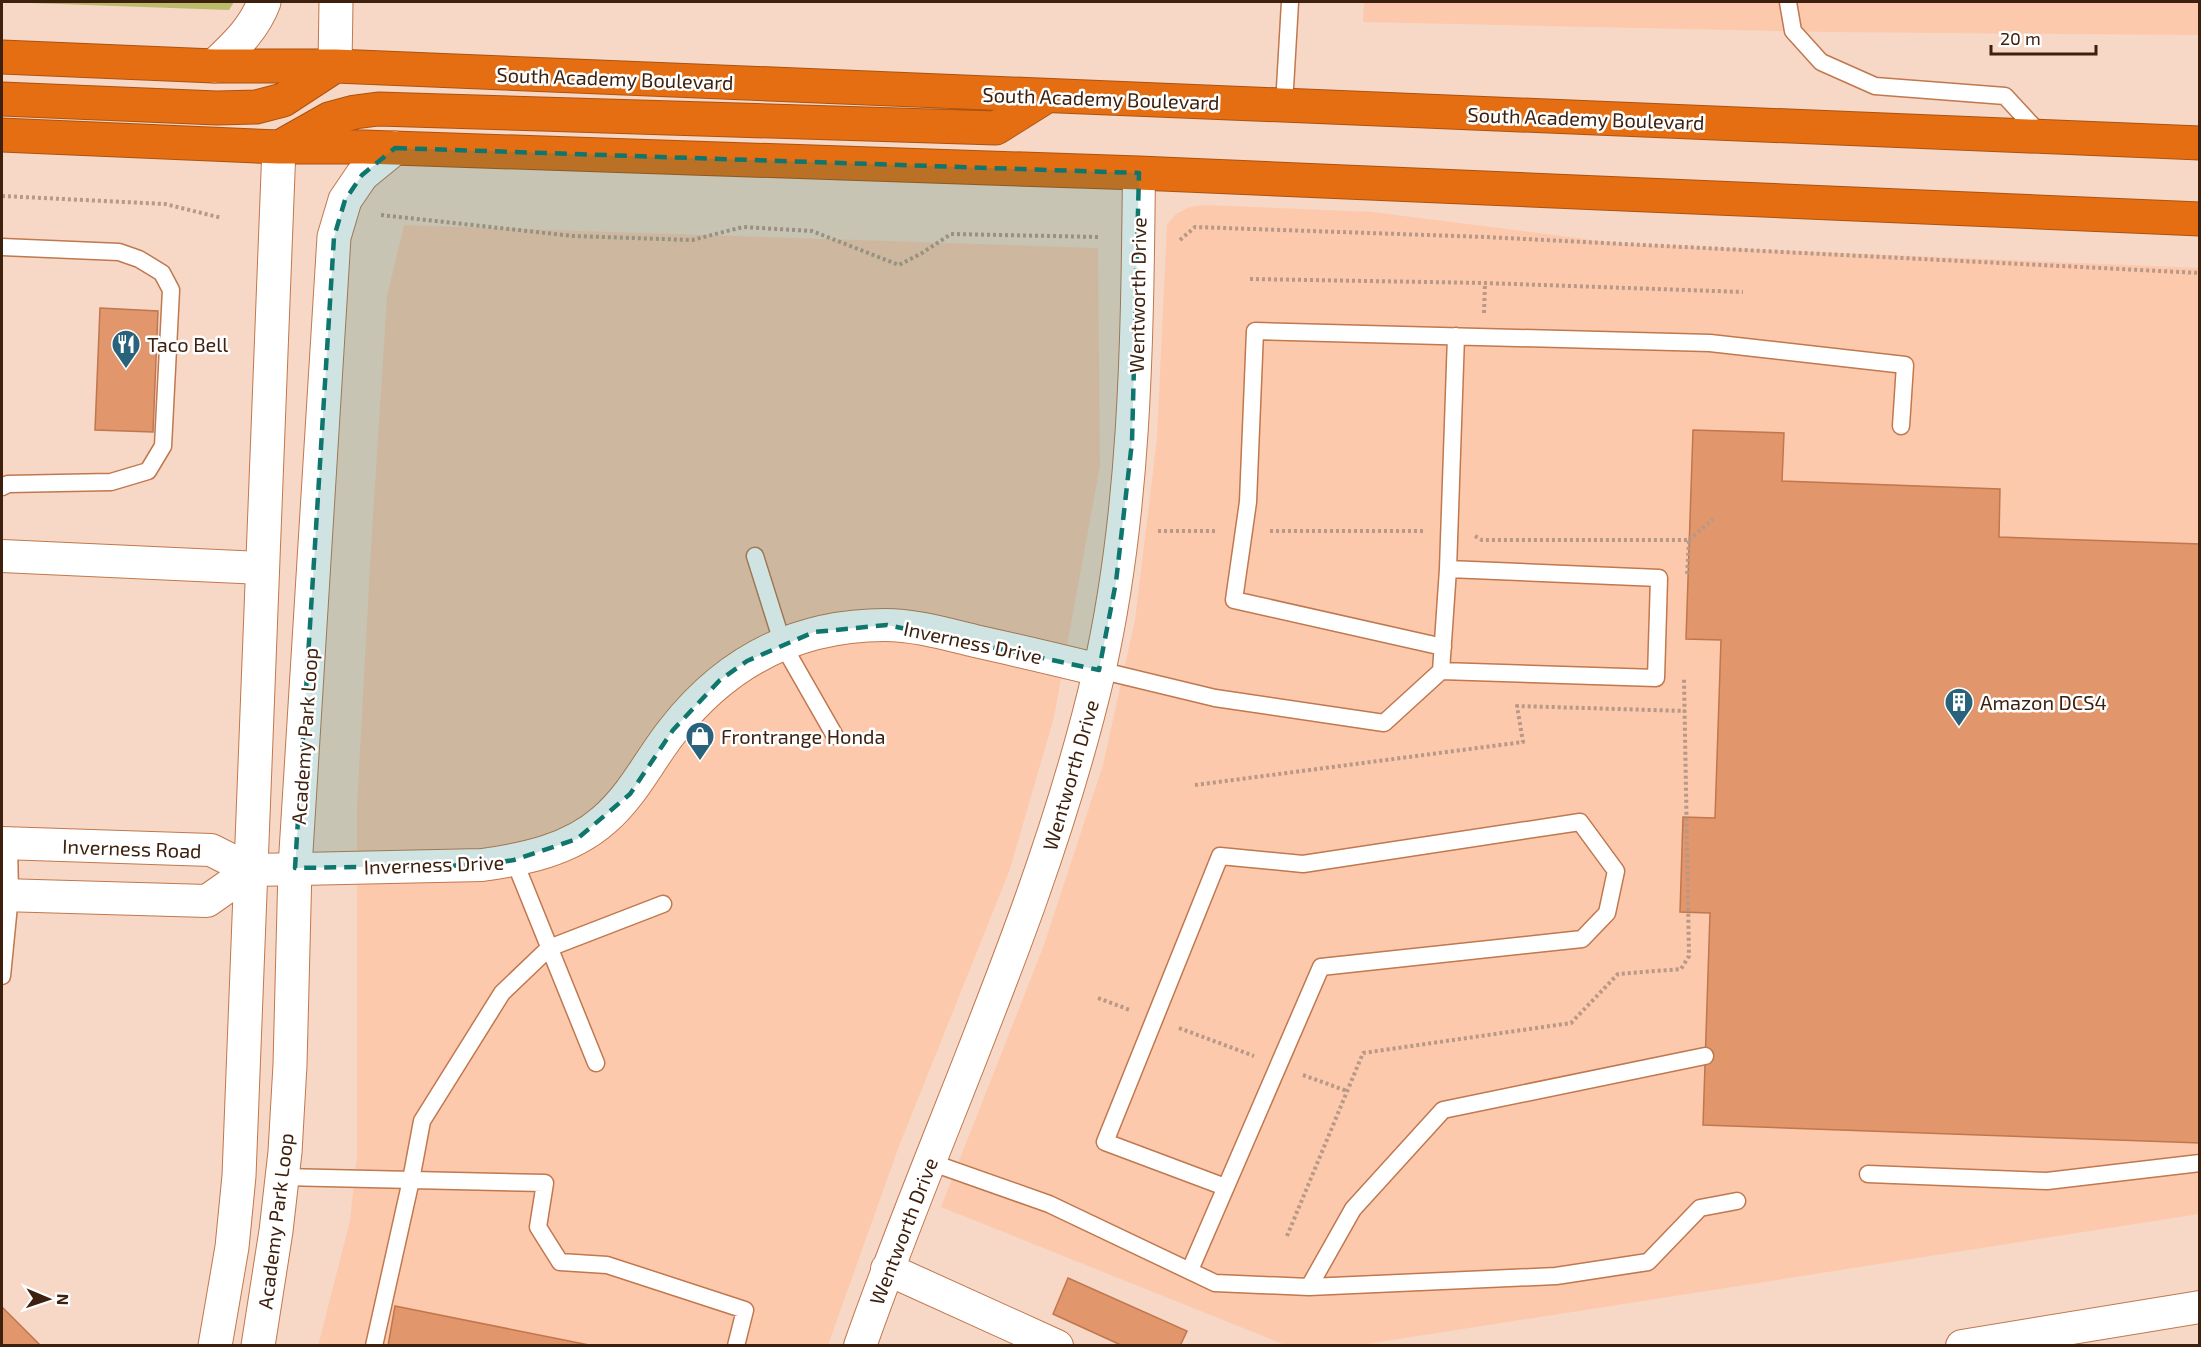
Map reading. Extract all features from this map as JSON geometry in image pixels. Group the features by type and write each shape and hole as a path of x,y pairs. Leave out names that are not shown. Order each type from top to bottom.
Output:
{"highway":[{"name":"South Academy Boulevard","path":"2,57 214,66 334,66 2199,143"},
{"path":"2,99 217,108 256,107 283,100 334,66"},
{"path":"279,147 329,119 378,109 996,128 1047,96"},
{"path":"2,135 279,147 395,148 1139,173 2199,219"}],"street":[{"path":"214,66 245,37 260,14 264,2"},
{"path":"334,66 336,2"},
{"name":"Academy Park Loop","path":"214,1346 232,1247 239,1176 279,147"},
{"name":"Academy Park Loop","path":"258,1346 269,1284 282,1177 290,1065 295,868 334,237 345,200 362,175 395,148"},
{"name":"Wentworth Drive","path":"860,1346 887,1269 1037,883 1065,798 1099,670 1116,582 1132,442 1139,173"},
{"path":"2,556 262,568"},
{"name":"Inverness Drive","path":"251,870 482,865 549,851 577,839 604,820 630,794 673,730 712,688 747,661 814,633 887,624 933,631 1099,670"},
{"name":"Inverness Road","path":"5,844 211,850 251,870"},
{"path":"6,895 207,901 251,870"},
{"path":"887,1269 1000,1334 1057,1346"},
{"path":"1962,1346 2199,1307"}],"lane":[{"path":"1284,105 1290,2"},
{"path":"1788,2 1793,32 1821,62 1875,86 2005,96 2043,136"},
{"path":"2,247 119,252 140,259 162,273 171,290 163,446 148,471 111,482 8,484 2,487"},
{"path":"1443,647 1234,600 1248,502 1255,331 1710,343 1905,365 1901,426"},
{"path":"1099,670 1215,698 1384,723 1441,671 1450,532 1456,336"},
{"path":"755,556 783,645 835,736"},
{"path":"1441,671 1656,678 1659,578 1448,569"},
{"path":"1190,1270 1226,1187 1278,1066 1321,967 1582,939 1607,913 1616,871 1580,822 1304,864 1220,856 1105,1142 1226,1187"},
{"path":"2,976 6,895 5,844"},
{"path":"514,860 596,1063"},
{"path":"374,1346 422,1121 502,993 549,948 663,904"},
{"path":"1309,1287 1353,1209 1443,1110 1705,1056"},
{"path":"930,1162 1049,1204 1215,1283 1309,1287 1556,1276 1648,1263 1700,1209 1737,1201"},
{"path":"1868,1174 2047,1181 2199,1163"},
{"path":"282,1177 545,1183 538,1227 560,1262 607,1265 745,1310 736,1346"}],"path":[{"path":"2,196 165,204 222,218"},
{"path":"381,215 585,237 692,240 742,227 812,231 898,265 951,234 1100,237"},
{"path":"1180,240 1195,227 1206,227 1485,237 2199,273"},
{"path":"1250,279 1485,283 1743,292"},
{"path":"1158,531 1467,532 1482,540 1689,540 1713,519"},
{"path":"1687,584 1689,540"},
{"path":"1287,1236 1363,1053 1571,1023 1618,974 1681,969 1689,956 1684,671"},
{"path":"1195,785 1523,742 1517,706 1685,711"},
{"path":"1098,998 1347,1091"}],"highlighted area":[{"path":"395,148 1139,173 1132,442 1116,582 1099,670 887,625 814,632 747,661 720,680 673,730 630,794 577,839 514,860 482,865 295,868 334,237 345,200 362,175"}],"shaded area":[{"path":"1364,2 2200,2 2199,35 1830,32 1363,22"},
{"path":"1205,205 1372,212 1624,244 2199,268 2199,1214 1360,1345 1288,1346 941,1207 1044,945 1103,765 1135,620 1157,439 1167,225 1176,214 1190,207"},
{"name":"Frontrange Honda","path":"404,225 1098,248 1100,466 1054,717 1010,869 899,1146 828,1345 318,1346 350,1221 357,1156 357,805 387,296"}],"green space":[{"path":"2,2 234,2 229,10"}],"building":[{"name":"Taco Bell","path":"100,308 158,311 153,432 95,430"},
{"name":"Amazon DCS4","path":"1693,430 1784,433 1782,481 2000,489 1999,537 2200,544 2200,1143 1703,1125 1710,913 1680,912 1683,817 1715,818 1721,640 1686,639"},
{"path":"1068,1278 1187,1331 1180,1346 1123,1346 1053,1314"},
{"path":"395,1306 594,1346 388,1346"},
{"path":"2,1307 41,1346 2,1346"}],"place":[{"name":"Taco Bell","path":"126,370"},
{"name":"Amazon DCS4","path":"1959,728"},
{"name":"Frontrange Honda","path":"700,762"}]}
